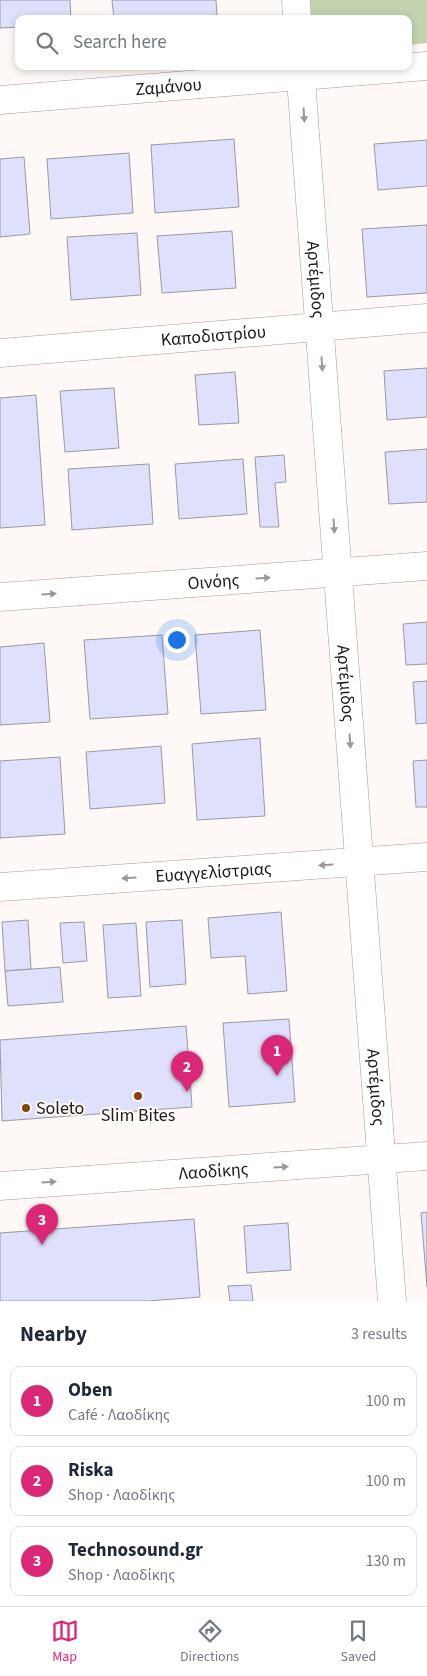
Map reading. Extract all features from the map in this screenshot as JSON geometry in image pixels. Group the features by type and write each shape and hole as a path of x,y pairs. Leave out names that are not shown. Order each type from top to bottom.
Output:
{"street":[{"path":"296,0 297,15"},
{"name":"Ζαμάνου","path":"412,67 427,66"},
{"name":"Ζαμάνου","path":"0,100 326,70"},
{"name":"Αρτέμιδος","path":"301,71 392,1301"},
{"name":"Καποδιστρίου","path":"0,353 427,318"},
{"name":"Οινόης","path":"0,597 427,566"},
{"name":"Ευαγγελίστριας","path":"0,887 427,857"},
{"name":"Λαοδίκης","path":"0,1186 427,1156"}],"green space":[{"path":"307,0 427,0 427,43 412,45 412,15 308,15"}],"building":[{"path":"0,0 70,0 71,15 15,15 15,27 0,28"},
{"path":"112,0 216,0 217,15 114,15"},
{"path":"234,139 239,207 155,213 151,145"},
{"path":"427,140 427,186 378,190 374,144"},
{"path":"129,153 133,213 51,219 47,159"},
{"path":"24,157 30,234 0,237 0,159"},
{"path":"427,225 427,293 367,297 362,229"},
{"path":"232,231 236,288 162,293 157,236"},
{"path":"137,233 141,295 71,300 67,237"},
{"path":"427,368 427,417 387,420 384,371"},
{"path":"235,372 239,423 199,425 195,375"},
{"path":"114,388 119,448 65,452 60,391"},
{"path":"36,395 45,525 0,528 0,398"},
{"path":"427,449 427,502 389,504 385,452"},
{"path":"284,455 286,482 275,483 279,527 260,527 255,457"},
{"path":"243,459 247,514 179,519 175,464"},
{"path":"149,464 153,524 72,530 68,469"},
{"path":"427,622 427,664 406,665 403,624"},
{"path":"260,630 266,710 201,714 195,635"},
{"path":"162,635 168,714 90,719 84,640"},
{"path":"44,643 50,722 0,725 0,647"},
{"path":"427,681 427,723 416,724 413,682"},
{"path":"260,738 265,816 197,820 192,744"},
{"path":"161,746 165,803 90,809 86,752"},
{"path":"60,757 65,834 0,838 0,761"},
{"path":"427,760 427,807 416,807 413,761"},
{"path":"281,912 287,991 248,994 245,956 211,958 208,918"},
{"path":"28,920 31,969 5,971 2,922"},
{"path":"182,920 186,984 150,987 146,922"},
{"path":"84,922 87,961 63,963 60,923"},
{"path":"136,923 141,996 108,998 103,925"},
{"path":"60,967 63,1002 8,1006 5,971"},
{"path":"289,1019 295,1102 229,1107 223,1023"},
{"path":"186,1026 192,1107 2,1121 0,1040"},
{"path":"427,1212 427,1287 421,1213"},
{"path":"194,1219 200,1297 148,1301 0,1301 0,1233"},
{"path":"288,1223 291,1270 247,1273 244,1226"},
{"path":"251,1285 253,1301 230,1301 228,1286"}],"place":[{"name":"Oben","path":"277,1076"},
{"name":"Riska","path":"187,1092"},
{"name":"Slim Bites","path":"138,1096"},
{"name":"Soleto","path":"26,1108"},
{"name":"Technosound.gr","path":"42,1245"}]}
